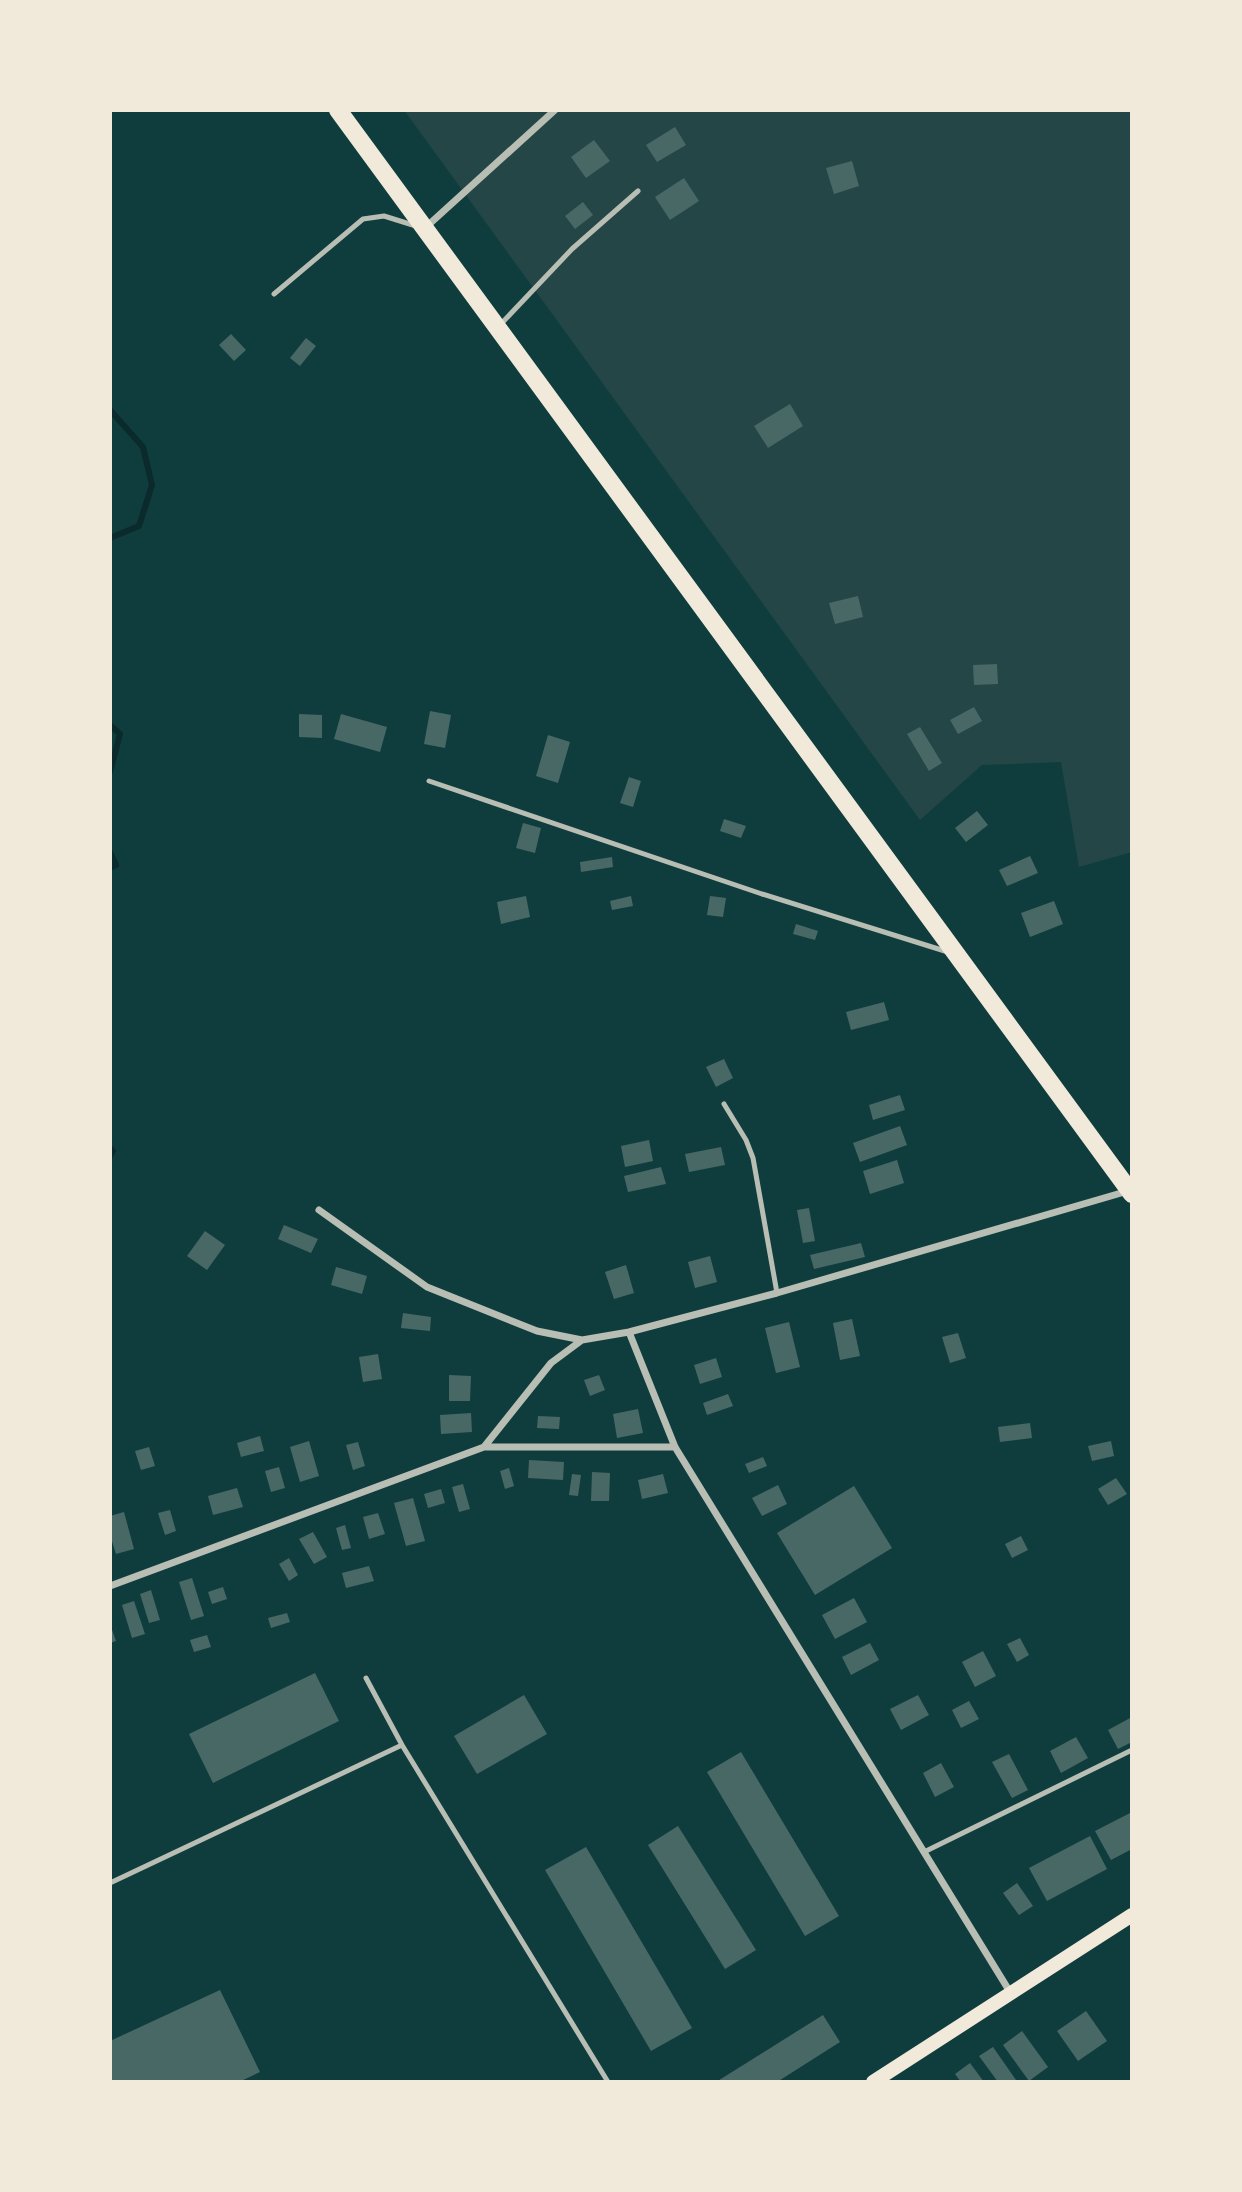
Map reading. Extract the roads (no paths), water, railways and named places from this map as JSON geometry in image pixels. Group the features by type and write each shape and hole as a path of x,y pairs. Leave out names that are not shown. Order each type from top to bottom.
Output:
{"main road":[{"path":"338,110 1130,1192"},
{"path":"873,2082 1132,1915"}],"street":[{"path":"424,228 555,110"},
{"path":"318,1210 427,1287 537,1331 582,1340 629,1332 777,1293 1130,1192"},
{"path":"629,1332 675,1447 1010,1992"},
{"path":"484,1447 551,1363 582,1340"},
{"path":"110,1586 484,1447 675,1447"}],"lane":[{"path":"497,328 572,249 638,191"},
{"path":"274,294 362,219 384,216 424,228"},
{"path":"429,781 762,894 956,955"},
{"path":"724,1104 746,1140 753,1158 777,1293"},
{"path":"366,1678 402,1745 608,2082"},
{"path":"110,1883 402,1745"},
{"path":"924,1852 1132,1750"}],"waterway":[{"path":"110,410 143,447 152,485 139,526 110,538"},
{"path":"110,725 120,734 110,772"},
{"path":"110,852 116,865 110,868"},
{"path":"110,1148 113,1151 110,1156"}]}
